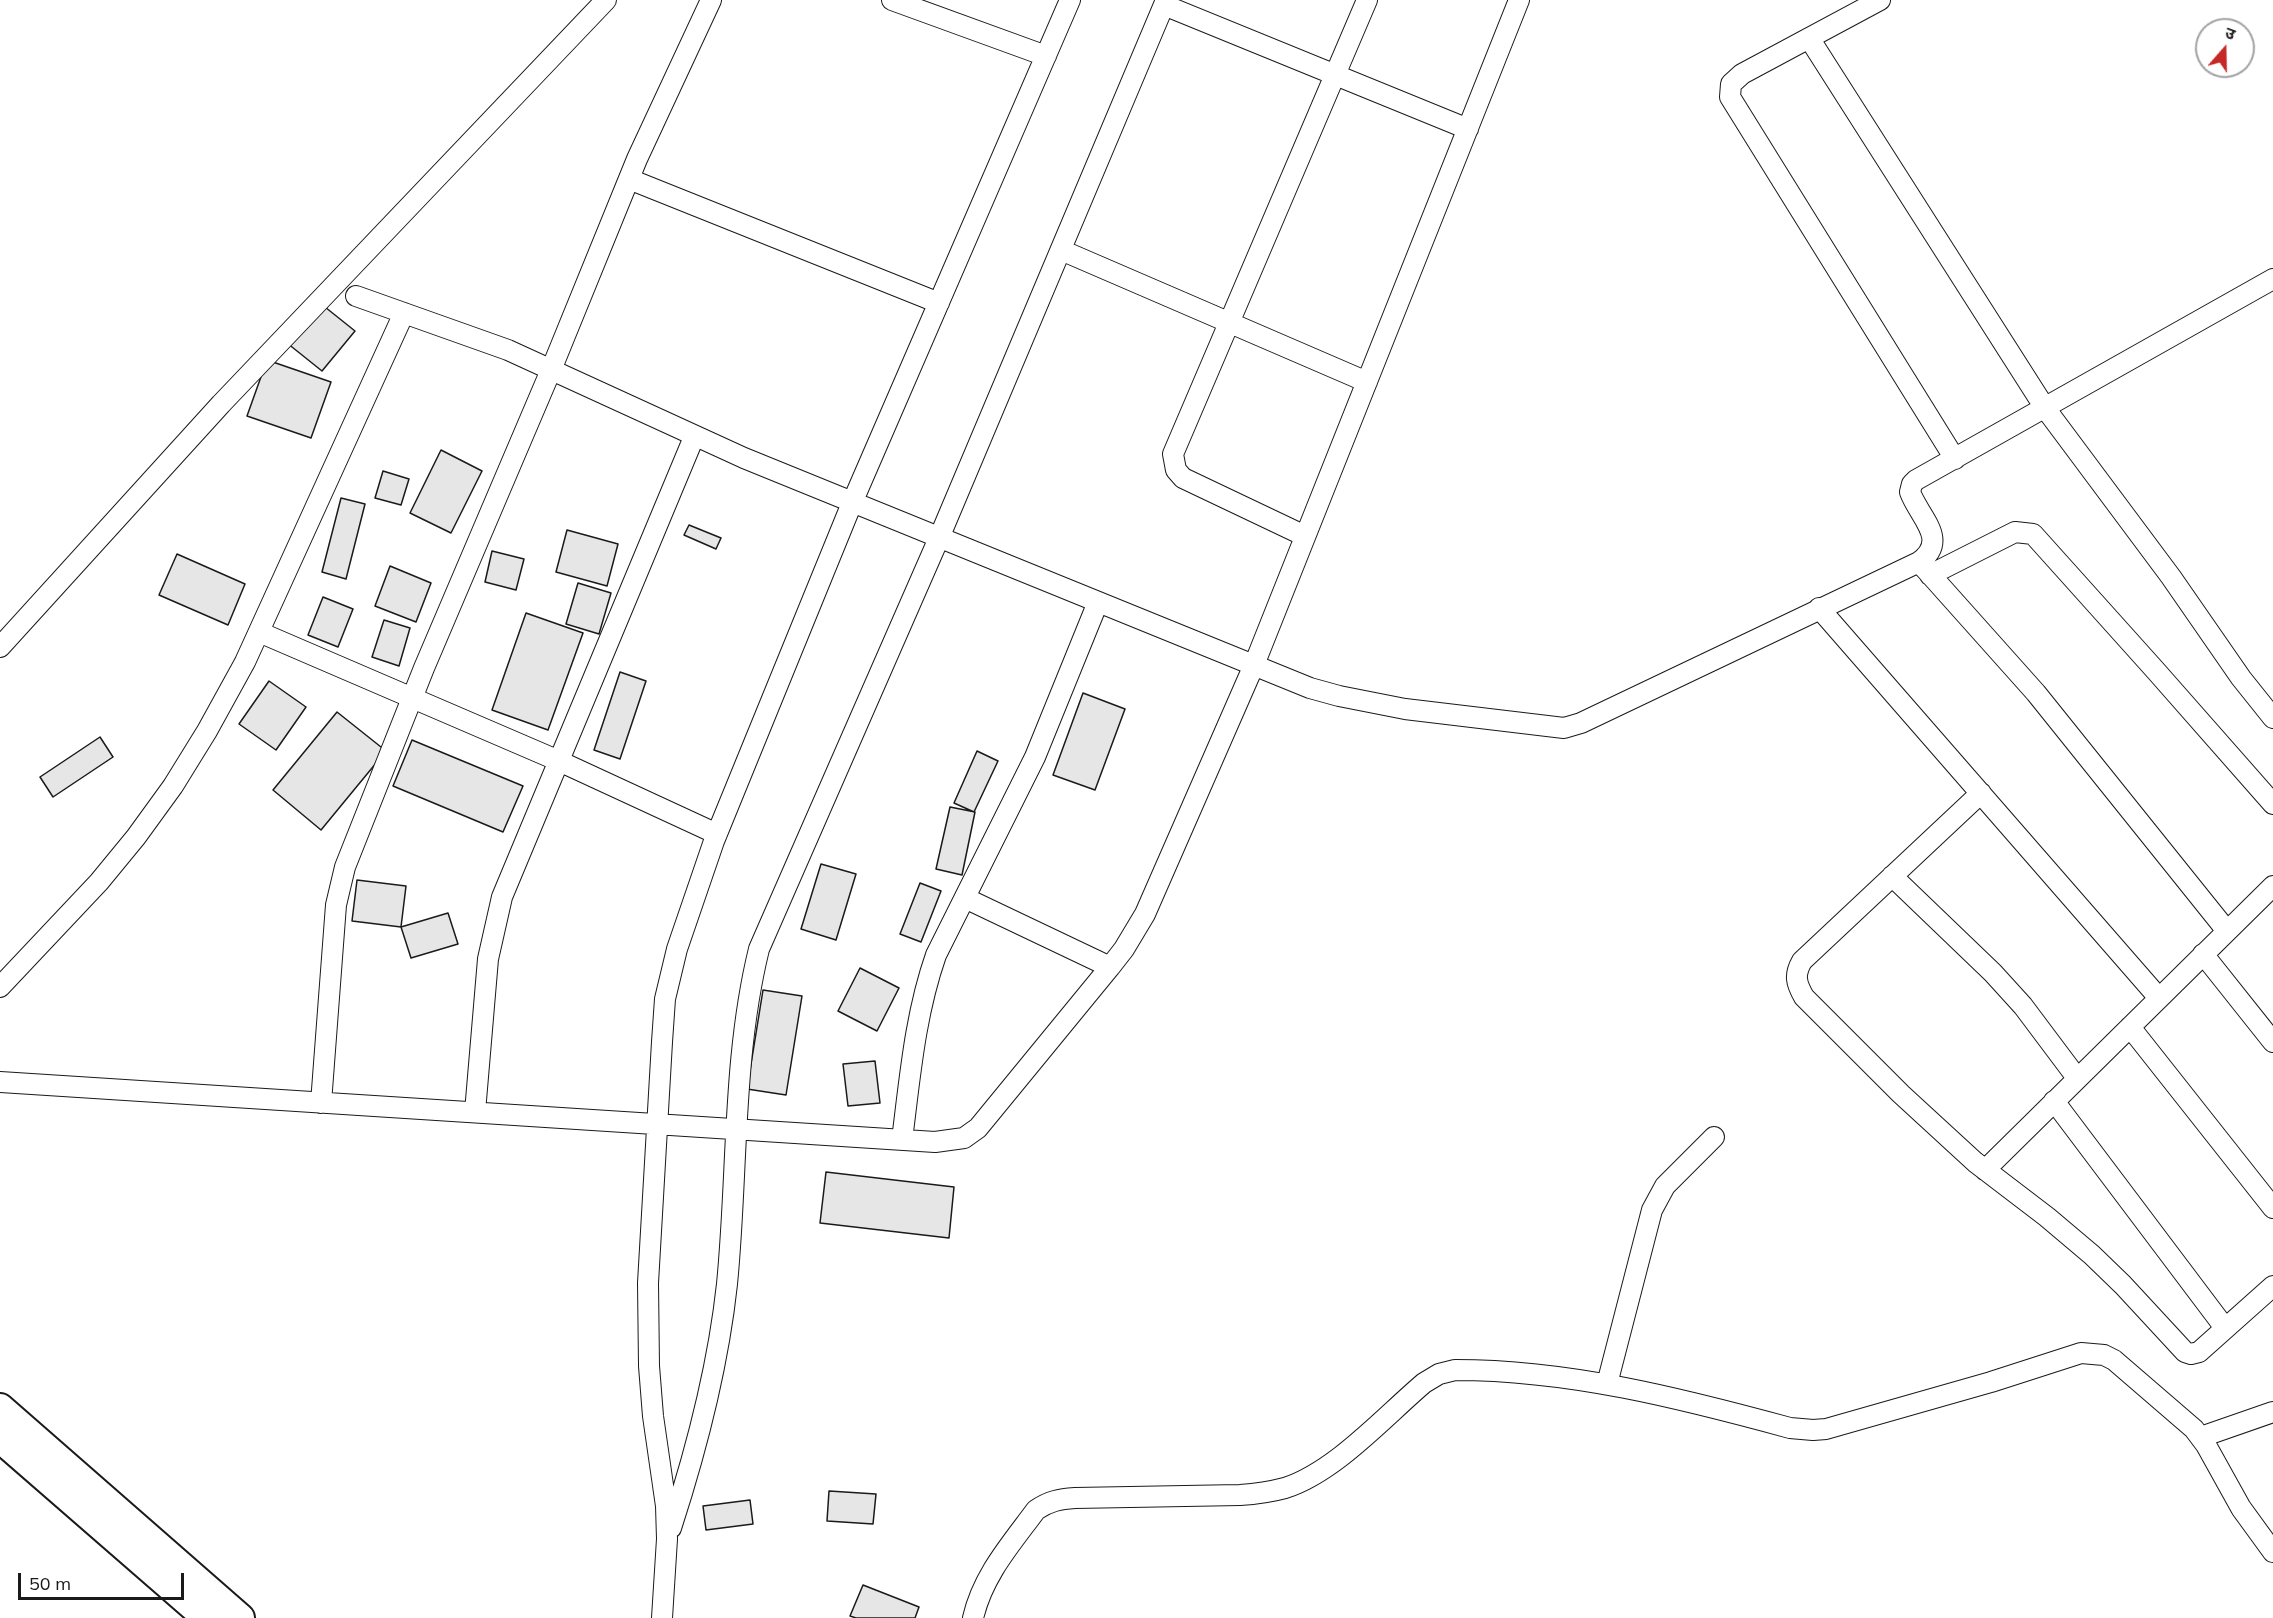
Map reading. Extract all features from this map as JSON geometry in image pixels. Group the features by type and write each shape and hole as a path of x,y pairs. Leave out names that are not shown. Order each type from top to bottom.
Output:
{"street":[{"path":"0,647 221,404 606,0"},
{"path":"321,1103 336,905 345,867 412,698 629,179 664,98 711,0"},
{"path":"892,0 1046,56"},
{"path":"662,1618 667,1539 666,1506 653,1416 649,1366 648,1283 666,999 677,950 717,834 852,503 1070,0"},
{"path":"1305,536 1182,478 1173,461 1175,447 1367,0"},
{"path":"0,1082 902,1140 950,1141 964,1138 978,1128 1110,967 1145,914 1254,665 1519,0"},
{"path":"1880,0 1736,78 1731,84 1730,97 1955,459"},
{"path":"667,1539 694,1459 713,1371 727,1285 745,1017 759,950 939,538 1165,3 1468,129"},
{"path":"1809,38 2045,408 2171,578 2241,678 2273,718"},
{"path":"629,179 939,303"},
{"path":"1060,250 1367,382"},
{"path":"1924,568 1933,537 1911,496 1910,488 1916,480 2273,279"},
{"path":"357,296 508,350 694,437 1310,688 1405,709 1564,728 1573,727 1819,608 2015,532 2027,532 2038,538 2273,804"},
{"path":"0,987 99,882 142,829 173,786 207,730 259,633 404,313"},
{"path":"475,1112 491,939 502,897 694,437"},
{"path":"1924,568 2058,720 2227,931"},
{"path":"902,1140 924,988 936,955 1035,757 1098,602"},
{"path":"1819,608 2159,998"},
{"path":"259,633 559,761 717,834"},
{"path":"1981,793 1802,961 1796,971 1796,984 1804,997 1901,1094 1985,1170 2047,1217 2092,1256 2123,1285 2185,1352 2191,1354 2199,1352 2273,1286"},
{"path":"1892,876 1993,973 2023,1006 2078,1078"},
{"path":"1985,1170 2273,886"},
{"path":"965,898 1110,967"},
{"path":"2203,954 2273,1042"},
{"path":"2130,1027 2273,1208"},
{"path":"2055,1101 2225,1328"},
{"path":"1607,1384 1652,1210 1665,1186 1714,1137"},
{"path":"974,1618 979,1595 997,1563 1036,1510 1057,1499 1240,1495 1264,1493 1286,1487 1308,1478 1334,1461 1424,1383 1438,1374 1455,1370 1571,1377 1790,1428 1813,1430 1826,1429 1991,1382 2081,1353 2104,1355 2114,1360 2187,1421 2200,1437 2241,1508 2273,1552"},
{"path":"0,1407 240,1618"},
{"path":"2200,1437 2273,1412"},
{"path":"0,1438 207,1618"}],"building":[{"path":"320,303 355,331 322,371 287,343"},
{"path":"267,360 331,382 311,438 247,416"},
{"path":"441,450 482,471 451,533 410,513"},
{"path":"383,471 409,479 401,505 375,498"},
{"path":"341,498 365,504 346,579 322,572"},
{"path":"689,525 721,538 716,549 684,535"},
{"path":"567,530 618,544 607,586 556,572"},
{"path":"492,551 524,559 516,590 485,582"},
{"path":"177,554 245,584 228,625 159,595"},
{"path":"390,566 431,583 416,622 375,606"},
{"path":"578,583 611,593 599,634 566,624"},
{"path":"323,597 353,609 338,647 308,635"},
{"path":"526,613 583,633 548,730 492,710"},
{"path":"384,620 410,628 399,666 372,657"},
{"path":"620,672 646,681 620,759 594,750"},
{"path":"269,681 306,707 276,750 239,724"},
{"path":"1083,693 1125,709 1095,790 1053,775"},
{"path":"337,712 386,751 321,830 273,790"},
{"path":"100,737 113,757 53,797 40,777"},
{"path":"412,740 523,786 503,832 393,786"},
{"path":"977,751 998,761 974,812 954,803"},
{"path":"950,807 975,812 962,875 936,869"},
{"path":"821,864 856,874 836,940 801,929"},
{"path":"357,880 406,886 401,927 352,921"},
{"path":"920,883 941,891 921,942 900,934"},
{"path":"448,913 458,944 411,958 401,927"},
{"path":"860,968 899,988 877,1031 838,1011"},
{"path":"763,990 802,996 786,1095 747,1089"},
{"path":"875,1061 880,1103 848,1106 843,1064"},
{"path":"826,1172 954,1187 949,1238 820,1223"},
{"path":"829,1491 876,1494 873,1524 827,1521"},
{"path":"750,1500 753,1524 706,1530 703,1506"},
{"path":"863,1585 919,1607 915,1618 856,1618 850,1616"}]}
